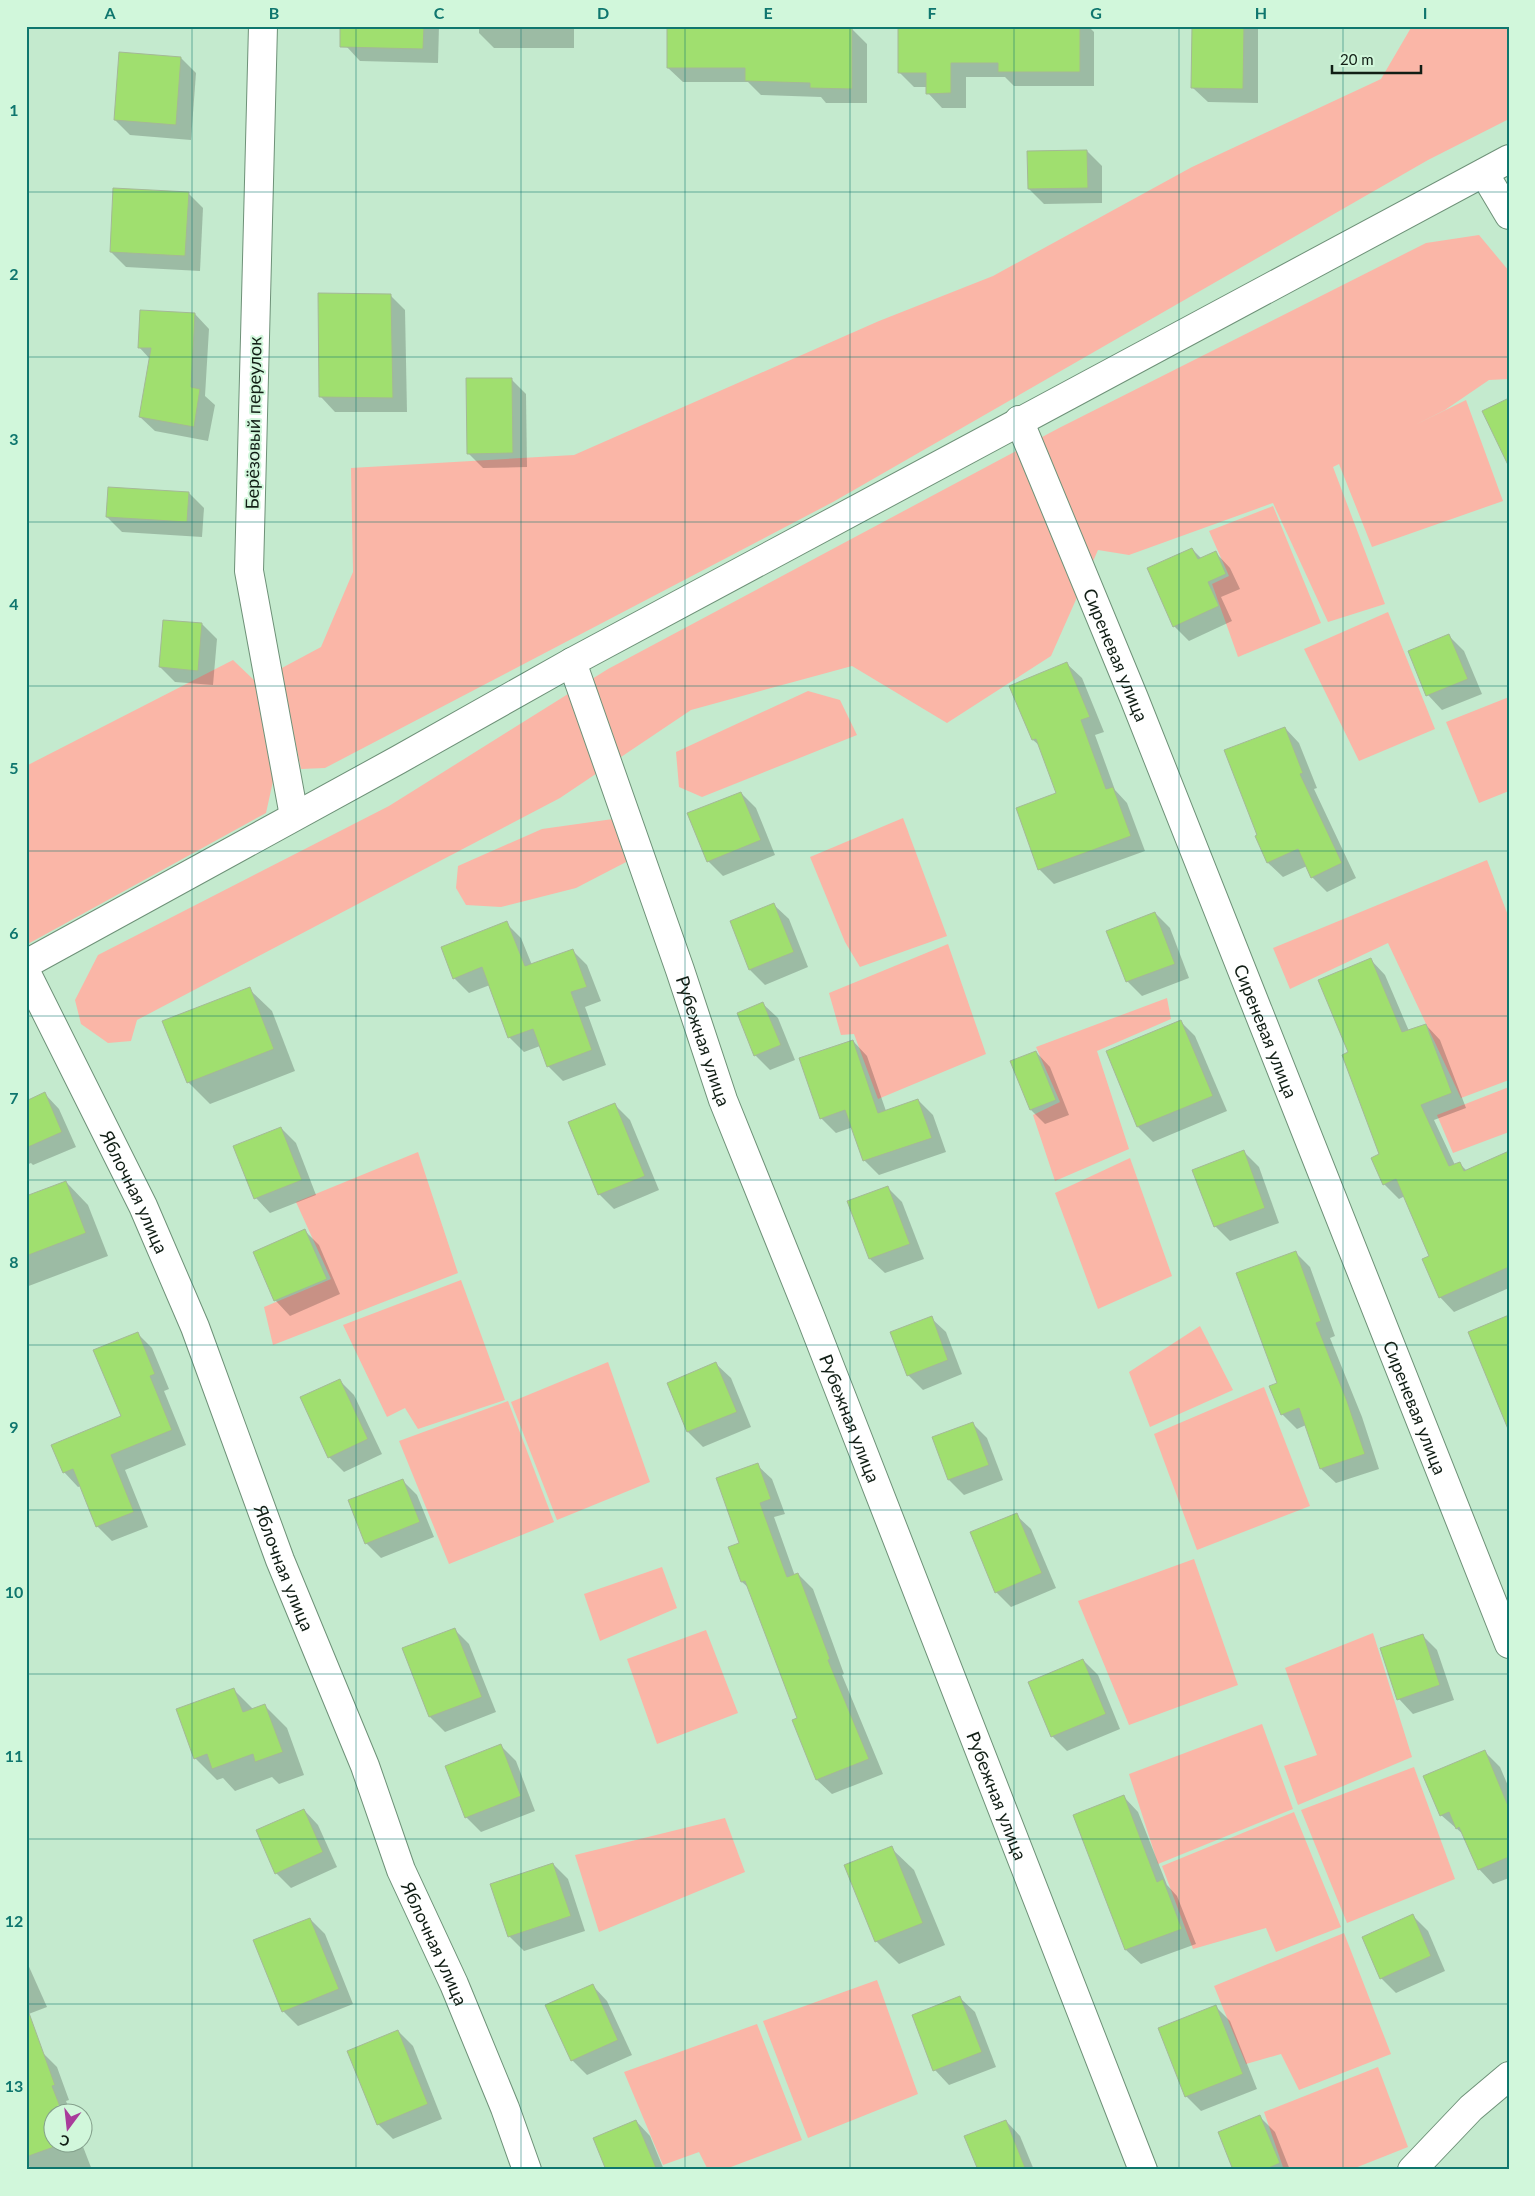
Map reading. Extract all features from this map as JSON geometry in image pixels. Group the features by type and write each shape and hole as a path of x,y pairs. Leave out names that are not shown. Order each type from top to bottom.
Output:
{"street":[{"name":"Берёзовый переулок","path":"263,26 249,571 294,816"},
{"path":"26,964 572,662 1019,420 1509,159"},
{"path":"1484,173 1509,214"},
{"name":"Сиреневая улица","path":"1019,420 1134,698 1509,1644"},
{"name":"Рубежная улица","path":"572,662 680,970 723,1100 811,1318 1143,2170"},
{"name":"Яблочная улица","path":"26,972 143,1206 195,1326 280,1560 365,1766 401,1870 454,1984 527,2170"},
{"path":"1412,2170 1471,2108 1509,2076"}],"shaded area":[{"path":"1412,26 1509,26 1509,119 1428,160 833,502 325,768 301,769 280,669 321,647 353,572 351,468 574,455 879,321 993,276 1192,167 1381,79"},
{"path":"1479,235 1509,271 1509,379 1489,380 1445,410 1415,425 1466,400 1503,501 1372,547 1339,464 1333,467 1385,604 1328,622 1273,503 1129,555 1098,550 1051,656 947,723 852,666 691,710 560,798 137,1020 131,1041 108,1043 81,1024 75,1000 98,955 389,806 608,669 1059,428 1426,243"},
{"path":"1273,506 1321,623 1238,657 1212,584 1229,576 1209,531"},
{"path":"1388,612 1435,729 1359,761 1304,649"},
{"path":"233,660 256,682 273,781 266,813 26,945 26,766"},
{"path":"808,691 840,700 857,735 702,797 679,787 676,752"},
{"path":"1509,697 1509,791 1479,803 1446,722"},
{"path":"903,818 947,936 860,967 845,942 810,857"},
{"path":"613,819 630,860 576,888 501,907 466,905 456,888 458,866 542,829"},
{"path":"1487,860 1509,918 1509,1080 1461,1098 1388,943 1290,989 1273,948"},
{"path":"948,944 986,1054 878,1099 854,1034 841,1035 829,993"},
{"path":"1167,998 1171,1019 1097,1051 1129,1149 1055,1181 1033,1115 1060,1102 1036,1047"},
{"path":"1509,1087 1509,1132 1453,1153 1437,1115"},
{"path":"418,1152 458,1273 273,1345 264,1307 331,1279 296,1202"},
{"path":"1130,1158 1172,1276 1098,1309 1055,1193"},
{"path":"461,1280 505,1400 418,1429 405,1408 387,1417 343,1325"},
{"path":"1200,1326 1233,1390 1150,1427 1129,1372"},
{"path":"608,1362 650,1482 557,1520 511,1402"},
{"path":"1264,1387 1310,1506 1197,1550 1154,1434"},
{"path":"508,1401 554,1522 449,1564 399,1441"},
{"path":"1194,1559 1238,1685 1129,1725 1078,1601"},
{"path":"662,1567 677,1608 600,1641 584,1594"},
{"path":"706,1630 738,1713 657,1744 627,1659"},
{"path":"1373,1633 1412,1757 1298,1805 1284,1766 1317,1755 1285,1668"},
{"path":"1262,1724 1293,1809 1158,1864 1129,1774"},
{"path":"1414,1767 1455,1879 1347,1923 1301,1810"},
{"path":"1294,1812 1341,1927 1276,1952 1266,1928 1193,1949 1162,1866"},
{"path":"725,1818 745,1872 599,1932 575,1855"},
{"path":"1344,1933 1391,2054 1299,2090 1281,2054 1246,2064 1214,1986"},
{"path":"877,1980 918,2094 808,2138 763,2021"},
{"path":"757,2024 802,2140 723,2170 708,2170 699,2152 663,2165 624,2072"},
{"path":"1378,2067 1408,2147 1350,2170 1284,2170 1264,2112"}],"building":[{"path":"340,26 424,26 423,49 340,47"},
{"path":"667,26 852,28 852,89 810,88 810,83 745,81 745,68 667,68"},
{"path":"898,26 1080,26 1080,72 998,72 998,63 951,63 951,93 926,94 926,73 898,73"},
{"path":"1192,26 1244,26 1243,89 1191,88"},
{"path":"119,52 181,57 176,125 114,120"},
{"path":"1087,150 1088,188 1028,189 1027,151"},
{"path":"113,188 189,192 185,256 110,252"},
{"path":"318,293 391,294 393,398 319,397"},
{"path":"140,310 195,313 191,387 200,389 194,427 139,417 151,348 138,348"},
{"path":"466,378 512,378 513,453 467,454"},
{"path":"1509,398 1509,467 1482,411"},
{"path":"108,487 189,492 187,522 106,517"},
{"path":"1192,548 1198,559 1216,551 1226,574 1208,582 1219,606 1173,627 1147,568"},
{"path":"163,620 202,623 198,671 159,667"},
{"path":"1449,634 1468,679 1426,696 1408,651"},
{"path":"1067,662 1090,717 1081,720 1106,789 1113,787 1131,836 1038,870 1016,808 1056,793 1036,739 1032,740 1009,686"},
{"path":"1285,727 1303,773 1300,774 1342,863 1311,878 1298,849 1267,863 1255,836 1257,835 1224,750"},
{"path":"741,792 761,840 707,862 687,813"},
{"path":"774,903 794,952 749,970 730,921"},
{"path":"1155,912 1175,964 1126,982 1106,931"},
{"path":"507,921 525,966 573,949 587,987 571,992 592,1050 547,1067 533,1029 508,1038 482,967 453,979 441,947"},
{"path":"1371,958 1402,1032 1426,1024 1452,1093 1421,1105 1449,1166 1460,1162 1464,1171 1509,1151 1509,1267 1439,1298 1422,1259 1429,1256 1396,1179 1383,1185 1371,1158 1379,1154 1342,1055 1348,1052 1318,980"},
{"path":"250,987 274,1049 187,1083 162,1021"},
{"path":"763,1002 781,1045 754,1056 737,1013"},
{"path":"1181,1020 1213,1096 1137,1127 1106,1051"},
{"path":"853,1040 878,1113 918,1099 932,1138 863,1161 845,1110 820,1119 799,1058"},
{"path":"1036,1051 1056,1100 1030,1110 1010,1061"},
{"path":"45,1092 62,1132 26,1148 26,1101"},
{"path":"615,1103 645,1176 598,1195 568,1122"},
{"path":"281,1127 302,1180 254,1199 233,1146"},
{"path":"1244,1150 1265,1208 1214,1227 1192,1170"},
{"path":"66,1181 86,1233 26,1256 26,1196"},
{"path":"888,1186 910,1244 869,1259 847,1201"},
{"path":"305,1229 327,1279 274,1301 253,1252"},
{"path":"1296,1251 1321,1321 1316,1323 1347,1401 1365,1454 1320,1469 1299,1408 1281,1415 1269,1386 1277,1383 1236,1273"},
{"path":"1509,1315 1509,1429 1508,1429 1468,1332"},
{"path":"932,1316 948,1360 907,1376 890,1332"},
{"path":"138,1332 155,1374 150,1376 172,1430 111,1455 134,1512 96,1527 73,1469 63,1473 51,1445 121,1416 93,1350"},
{"path":"716,1362 737,1412 687,1432 667,1383"},
{"path":"340,1379 368,1439 328,1458 300,1397"},
{"path":"973,1422 989,1465 948,1480 932,1437"},
{"path":"758,1463 771,1499 760,1503 787,1577 798,1573 830,1659 828,1660 869,1759 816,1780 792,1720 797,1718 745,1581 741,1582 728,1547 739,1543 716,1478"},
{"path":"403,1479 420,1522 365,1544 348,1500"},
{"path":"1017,1513 1042,1573 995,1593 970,1532"},
{"path":"455,1628 482,1697 429,1717 402,1648"},
{"path":"1423,1634 1440,1685 1397,1700 1380,1648"},
{"path":"1083,1659 1106,1714 1051,1737 1028,1682"},
{"path":"234,1688 243,1712 265,1704 283,1752 255,1762 253,1754 212,1769 207,1754 194,1759 176,1709"},
{"path":"501,1744 521,1796 465,1818 445,1766"},
{"path":"1485,1750 1509,1808 1509,1857 1478,1870 1459,1827 1456,1829 1449,1812 1440,1816 1423,1776"},
{"path":"1124,1795 1157,1882 1163,1879 1182,1929 1125,1950 1073,1815"},
{"path":"304,1809 323,1852 275,1874 256,1830"},
{"path":"892,1846 923,1923 875,1942 844,1865"},
{"path":"553,1863 571,1916 508,1937 490,1884"},
{"path":"1413,1914 1431,1956 1380,1979 1362,1937"},
{"path":"310,1918 339,1989 282,2012 253,1940"},
{"path":"593,1984 618,2040 571,2061 545,2005"},
{"path":"960,1996 982,2052 933,2071 912,2015"},
{"path":"1216,2005 1243,2074 1185,2097 1158,2028"},
{"path":"26,2013 29,2013 55,2085 52,2086 59,2104 42,2104 42,2151 26,2157"},
{"path":"398,2030 428,2104 377,2125 347,2051"},
{"path":"1260,2115 1280,2163 1264,2170 1233,2170 1218,2132"},
{"path":"636,2120 657,2170 606,2170 593,2138"},
{"path":"1006,2120 1026,2170 978,2170 964,2136"}]}
